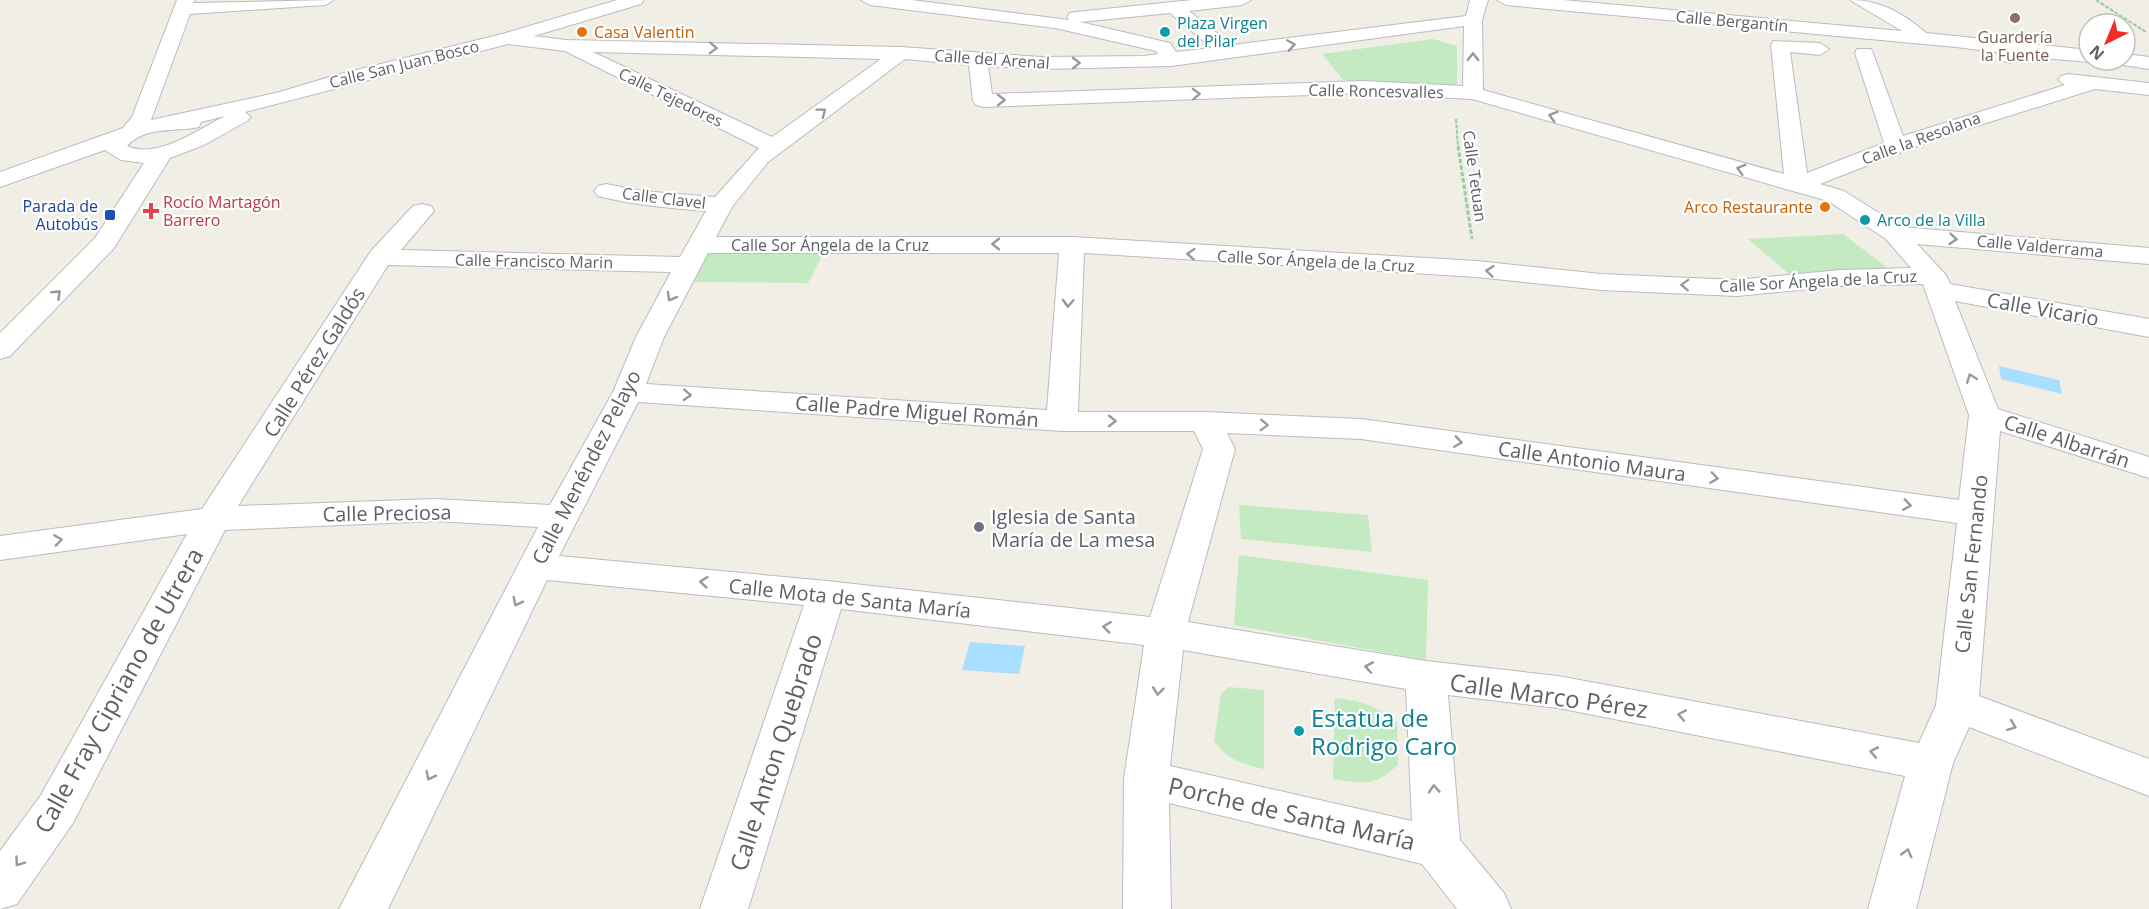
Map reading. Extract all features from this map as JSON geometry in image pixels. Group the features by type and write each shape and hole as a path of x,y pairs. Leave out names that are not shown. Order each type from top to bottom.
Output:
{"street":[{"path":"142,131 185,4 325,0"},
{"name":"Calle San Juan Bosco","path":"0,180 26,171 100,156 142,131 280,98 343,79 508,38 635,0"},
{"path":"870,0 1037,21 1138,39 1163,47 1171,60"},
{"name":"Calle Menéndez Pelayo","path":"363,909 535,566 628,392 650,337 721,205 742,176 760,157 911,53 955,34 1003,0"},
{"path":"1037,21 1242,0"},
{"path":"1473,93 1473,20 1479,0"},
{"name":"Calle Bergantín","path":"1506,0 1922,39 2035,72"},
{"path":"1859,0 1903,22 1922,39"},
{"path":"1174,7 1230,53"},
{"name":"Calle del Arenal","path":"508,38 566,46 911,53 978,60 1041,63 1171,60 1473,20"},
{"name":"Calle Bergantín","path":"1922,39 2035,72"},
{"path":"1797,185 1780,45 1864,53 1984,57"},
{"name":"Calle Tejedores","path":"566,46 775,147"},
{"path":"1864,53 1896,146"},
{"name":"Calle Roncesvalles","path":"978,60 983,101 1363,87 1473,93 1836,196 1894,234"},
{"path":"2035,72 2077,60"},
{"name":"Calle la Resolana","path":"1797,185 1896,146 2035,72 2090,84 2146,88"},
{"path":"0,350 33,315 61,291 105,243 162,153 199,141 210,131 280,98"},
{"path":"142,131 204,124 210,131"},
{"path":"142,131 162,153"},
{"name":"Calle Clavel","path":"606,191 642,198 721,205"},
{"name":"Calle Pérez Galdós","path":"213,519 380,257 423,211"},
{"name":"Calle Valderrama","path":"1894,234 2149,256"},
{"name":"Calle San Fernando","path":"1892,909 1931,763 1957,705 1985,415 1934,283 1894,234"},
{"path":"1062,421 1072,245"},
{"name":"Calle Sor Ángela de la Cruz","path":"694,255 1072,245 1478,269 1601,282 1737,288 1840,278 1934,283"},
{"name":"Calle Francisco Marin","path":"380,257 694,255"},
{"name":"Calle Vicario","path":"1934,283 2149,328"},
{"path":"0,318 33,315"},
{"name":"Calle Padre Miguel Román","path":"628,392 1062,421 1206,422"},
{"name":"Calle Albarrán","path":"1985,415 2149,468"},
{"path":"1147,909 1146,779 1165,633 1219,449 1206,422"},
{"name":"Calle Antonio Maura","path":"1206,422 1361,429 1977,514"},
{"name":"Calle Preciosa","path":"0,548 213,519 435,510 561,517"},
{"name":"Calle Fray Cipriano de Utrera","path":"0,889 57,809 213,519"},
{"name":"Calle Mota de Santa María","path":"535,566 827,594 1165,633"},
{"name":"Calle Anton Quebrado","path":"724,909 827,594"},
{"name":"Calle Marco Pérez","path":"1165,633 1426,677 1558,692 1931,763"},
{"path":"1426,677 1437,848 1487,909"},
{"path":"1957,705 2149,778"},
{"name":"Porche de Santa María","path":"1146,779 1437,848"}],"path":[{"path":"2096,0 2149,34"},
{"name":"Calle Tetuan","path":"1473,93 1464,99 1455,113 1459,163 1478,269"}],"green space":[{"path":"1433,39 1457,46 1457,87 1343,80 1322,54"},
{"path":"1843,234 1889,269 1789,274 1748,239"},
{"path":"707,250 825,250 808,283 692,282"},
{"path":"1239,505 1368,515 1372,552 1241,539"},
{"path":"1239,555 1428,580 1426,660 1234,625"},
{"path":"1228,687 1264,690 1264,769 1230,757 1214,741 1221,694"},
{"path":"1335,698 1368,705 1397,723 1398,765 1382,777 1368,782 1333,779"}],"water":[{"path":"1999,366 2059,380 2062,394 2001,379"},
{"path":"970,642 1025,646 1019,674 962,670"}],"place":[{"name":"Guardería la Fuente","path":"2015,18"},
{"name":"Casa Valentin","path":"582,32"},
{"name":"Plaza Virgen del Pilar","path":"1165,32"},
{"name":"Arco Restaurante","path":"1825,207"},
{"name":"Rocío Martagón Barrero","path":"151,211"},
{"name":"Parada de Autobús","path":"110,215"},
{"name":"Arco de la Villa","path":"1865,220"},
{"name":"Iglesia de Santa María de La mesa","path":"979,527"},
{"name":"Estatua de Rodrigo Caro","path":"1299,731"}]}
